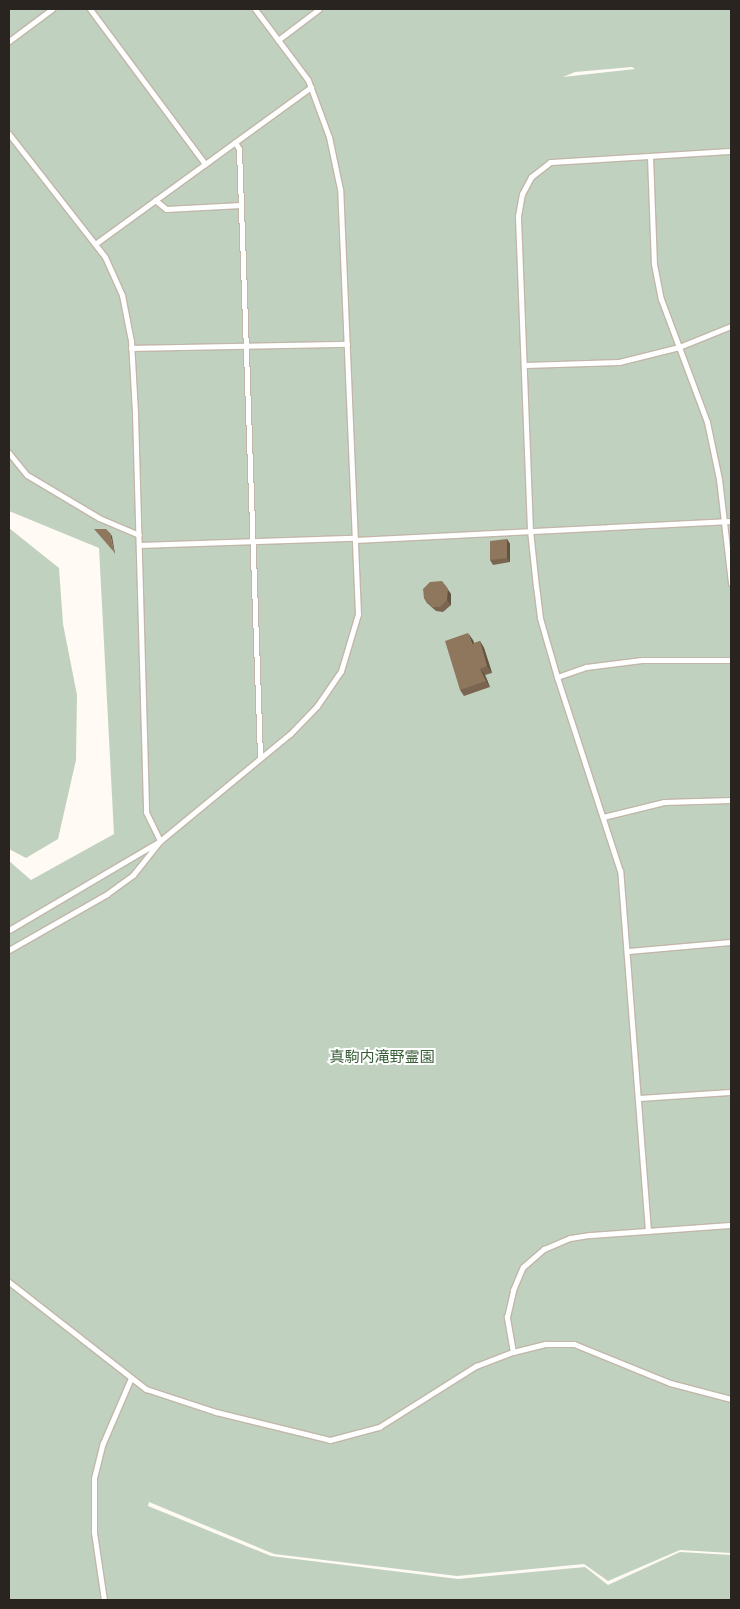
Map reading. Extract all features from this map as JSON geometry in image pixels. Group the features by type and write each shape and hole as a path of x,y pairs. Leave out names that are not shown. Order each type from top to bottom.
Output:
{"lane":[{"path":"9,41 52,9"},
{"path":"90,9 205,164"},
{"path":"9,930 160,841 290,734 317,706 341,672 358,614 340,189 330,137 311,87 255,9"},
{"path":"278,40 319,9"},
{"path":"95,244 311,87"},
{"path":"9,134 106,257 122,295 131,348 139,545 146,812 160,841"},
{"path":"235,142 239,149 260,757"},
{"path":"648,1230 628,951 620,872 557,677 540,618 530,530 518,216 522,194 531,177 550,162 731,151"},
{"path":"650,156 654,264 661,299 707,422 724,521 731,583"},
{"path":"155,200 166,209 241,205"},
{"path":"525,365 619,362 679,347 731,326"},
{"path":"131,348 347,344"},
{"path":"9,453 27,475 100,518 138,535"},
{"path":"139,545 355,539 731,521"},
{"path":"557,677 586,667 642,660 731,660"},
{"path":"603,817 664,802 731,800"},
{"path":"9,950 108,894 133,875 160,841"},
{"path":"628,951 731,942"},
{"path":"638,1098 731,1092"},
{"path":"513,1352 507,1317 512,1290 523,1267 544,1249 570,1238 731,1224"},
{"path":"9,1282 146,1389 216,1412 330,1440 379,1427 476,1366 513,1352 546,1344 574,1344 670,1383 731,1399"},
{"path":"104,1600 94,1532 94,1478 103,1443 131,1378"}],"green space":[{"name":"真駒内滝野霊園","path":"9,9 731,9 731,1553 680,1550 608,1581 584,1564 457,1576 274,1554 149,1502 148,1506 271,1556 458,1579 585,1567 608,1585 680,1552 731,1555 731,1600 9,1600 9,861 31,880 114,834 99,548 9,511","holes":["632,67 635,69 563,77 575,72"]},
{"path":"9,528 59,568 63,624 77,695 76,760 58,839 26,858 9,849"}],"building":[{"path":"94,529 106,529 110,533 114,552"},
{"path":"507,539 507,558 490,560 490,541"},
{"path":"442,581 448,589 447,600 440,607 432,607 424,598 423,589 430,582"},
{"path":"468,633 472,644 480,641 487,666 480,669 486,681 460,690 445,641"}]}
